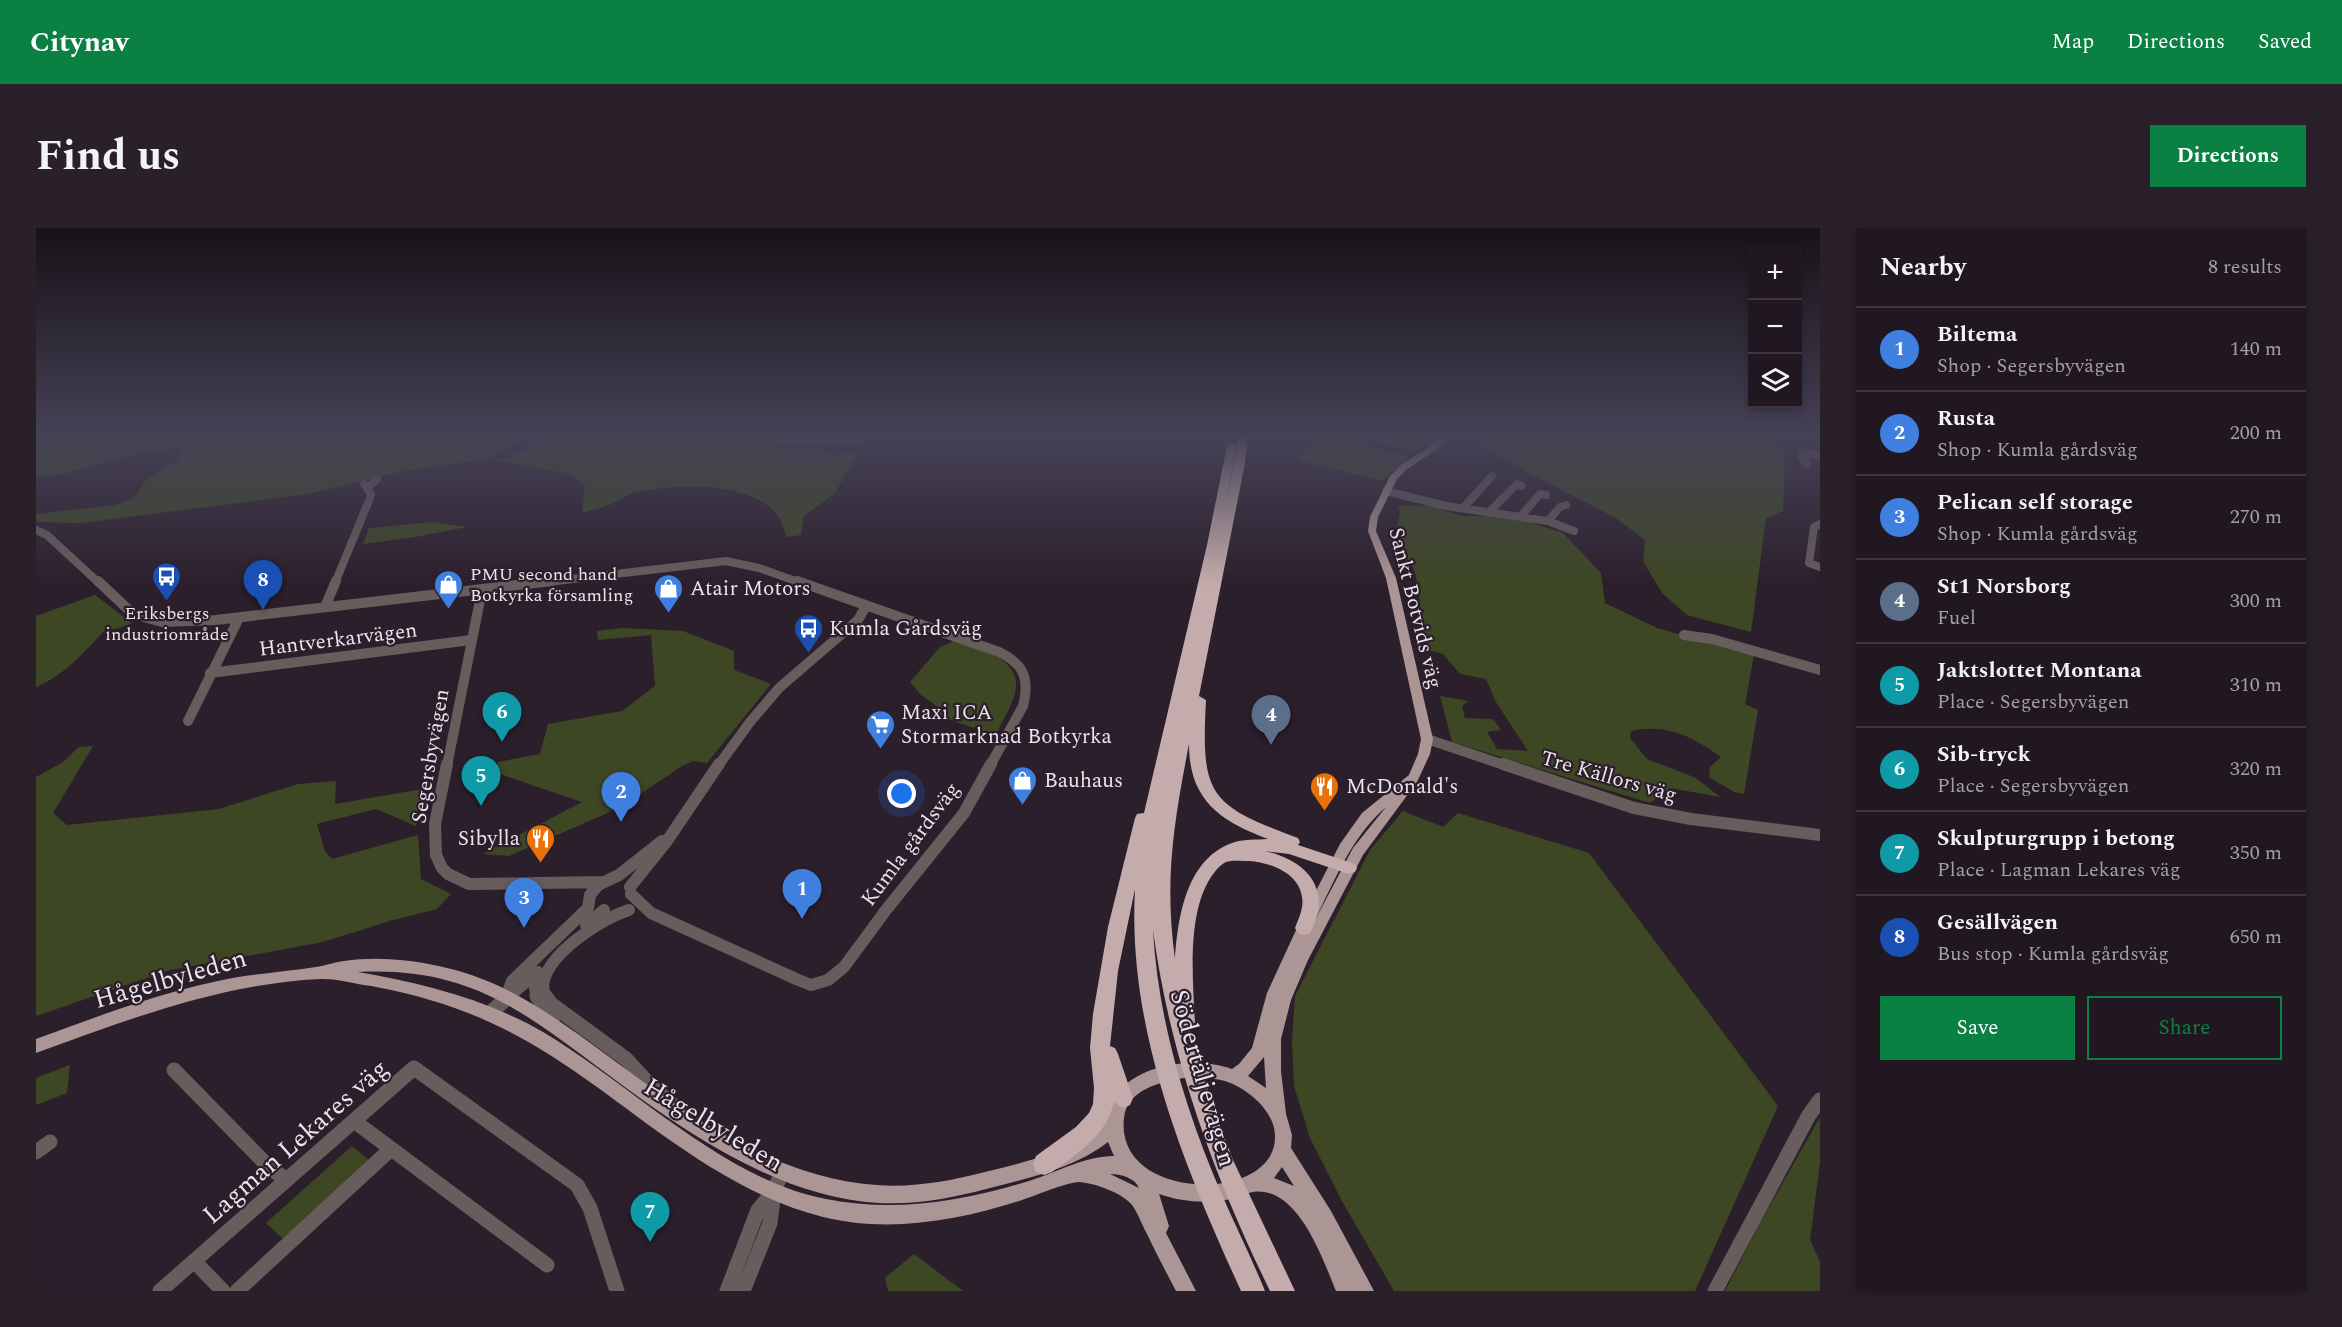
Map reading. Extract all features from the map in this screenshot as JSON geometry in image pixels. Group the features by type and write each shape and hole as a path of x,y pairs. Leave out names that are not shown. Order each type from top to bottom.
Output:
{"highway":[{"path":"1224,487 1165,827 1161,873 1162,926 1170,988 1186,1051 1221,1156 1282,1291"},
{"path":"1234,487 1193,660 1198,765 1202,783 1215,804 1233,818 1342,864"},
{"name":"Södertäljevägen","path":"1193,660 1162,761 1150,826 1143,895 1145,952 1151,999 1188,1138 1253,1291"},
{"path":"1044,1164 1085,1132 1100,1114 1105,1093 1100,1048 1114,936 1147,799 1162,761"},
{"path":"1186,1051 1185,939 1195,894 1212,862 1223,853 1257,844 1284,847 1342,864"},
{"path":"1212,862 1228,857 1256,855 1272,858 1285,865 1305,882 1310,892 1311,904 1304,928"},
{"path":"1103,1022 1109,1061 1129,1092"}],"main road":[{"name":"Sankt Botvids väg","path":"1234,1076 1245,1069 1259,1052 1275,993 1304,928 1342,864 1406,792 1422,761 1427,739 1391,578 1372,531 1374,517 1389,487"},
{"name":"Sankt Botvids väg","path":"1278,1114 1272,1050 1277,1018 1342,864"},
{"name":"Hågelbyleden","path":"36,1046 150,1006 213,988 277,976 321,972 350,966 446,973 476,983 523,1005 562,1030 693,1126 782,1172 819,1185 878,1194 932,1191 970,1185 1080,1152 1099,1141 1113,1126"},
{"name":"Hågelbyleden","path":"321,972 367,978 425,991 489,1014 535,1036 687,1143 774,1191 813,1205 844,1212 901,1215 993,1200 1103,1165 1115,1165 1141,1175"},
{"path":"1141,1175 1165,1187 1198,1193 1236,1190 1266,1180 1282,1151 1285,1140 1278,1114 1261,1093 1234,1076 1207,1071 1163,1074 1129,1092 1113,1126 1114,1138 1120,1150 1141,1175 1167,1251"},
{"path":"1282,1151 1294,1173 1327,1220 1364,1291"},
{"path":"1078,1173 1118,1184 1139,1200 1186,1291"},
{"path":"1266,1180 1290,1194 1308,1213 1346,1291"}],"street":[{"path":"325,607 370,498 371,494 366,487"},
{"path":"1463,508 1482,487"},
{"path":"1490,512 1514,487"},
{"path":"1386,491 1434,504 1548,521 1574,531"},
{"path":"1521,516 1540,494 1546,495"},
{"path":"1548,521 1560,507 1566,505"},
{"path":"1820,524 1814,527 1809,562 1820,567"},
{"name":"Kumla gårdsväg","path":"36,530 47,535 123,607 138,617 180,623 239,618 726,561 759,568 1005,655 1025,673 1028,689 1023,706 964,813 886,910 844,967 828,980 811,985 651,913"},
{"name":"Segersbyvägen","path":"482,590 435,824 438,866 452,877 469,884 607,881"},
{"path":"489,1014 506,997 523,987 576,934 626,902 630,890 670,836 727,751 768,699 858,620 865,608 862,604"},
{"name":"Hantverkarvägen","path":"188,721 239,618"},
{"path":"1684,635 1712,639 1820,670"},
{"name":"Hantverkarvägen","path":"210,673 471,640"},
{"name":"Tre Källors väg","path":"1427,739 1634,808 1691,819 1820,835"},
{"path":"506,997 512,981 581,916 598,885 670,836"},
{"path":"607,881 625,881 651,913"},
{"path":"568,882 580,887 598,909 651,913"},
{"path":"616,909 587,931 546,973 542,986 551,1004 626,1059 649,1084"},
{"path":"546,964 536,982 535,996 538,1002 675,1104 693,1126"},
{"name":"Lagman Lekares väg","path":"160,1291 414,1068 576,1185 590,1208 617,1291"},
{"path":"174,1070 267,1166 286,1180"},
{"path":"1715,1291 1809,1115 1820,1100"},
{"path":"354,1120 547,1265"},
{"path":"36,1152 50,1142"},
{"path":"237,1291 391,1149"},
{"path":"743,1291 770,1223 774,1191 782,1172"},
{"path":"727,1291 758,1210 774,1191"},
{"path":"194,1261 223,1291"}],"green space":[{"path":"142,487 339,487 308,494 81,523 36,522 36,514 115,505 133,499"},
{"path":"585,487 680,487 638,492 582,513"},
{"path":"698,487 838,487 834,494 804,516 801,535 787,537 778,516 767,505 751,496"},
{"path":"1555,487 1784,487 1783,511 1766,518 1751,632 1687,615 1662,593 1643,561 1645,540 1616,518"},
{"path":"1398,506 1431,506 1462,516 1491,516 1529,522 1563,533 1601,573 1605,603 1657,628 1754,655 1745,704 1758,710 1744,794 1734,792 1709,777 1710,767 1721,757 1700,743 1668,730 1631,731 1630,738 1647,759 1696,778 1720,797 1670,788 1650,803 1452,742 1440,696 1468,701 1462,706 1465,718 1493,719 1501,730 1487,732 1497,749 1528,751 1496,702 1486,679 1460,674 1443,654 1427,650 1416,576 1413,567 1395,541 1400,511"},
{"path":"431,522 467,527 363,544 369,528"},
{"path":"95,595 132,623 120,628 105,630 82,655 56,676 36,687 36,616"},
{"path":"622,628 683,631 734,651 734,670 771,684 707,763 693,761 682,766 621,807 509,856 483,854 582,802 497,773 498,762 540,754 548,724 622,711 655,686 651,635 598,640 597,631"},
{"path":"954,641 985,651 1004,661 1011,668 1015,677 1016,688 1013,699 998,731 993,735 940,716 937,706 921,695 910,682 940,647"},
{"path":"93,746 53,813 67,825 219,809 298,784 336,781 335,804 423,789 416,826 376,809 317,824 325,851 332,859 418,835 421,879 451,894 437,909 323,942 170,970 36,1016 36,777 63,762 79,747"},
{"path":"1403,811 1443,827 1458,813 1589,853 1778,1106 1695,1291 1394,1291 1342,1201 1310,1138 1294,1086 1292,1041 1295,996 1370,850"},
{"path":"70,1065 67,1093 36,1105 36,1078"},
{"path":"1820,1117 1820,1162 1810,1240 1820,1262 1820,1291 1725,1291 1760,1223"},
{"path":"352,1146 370,1161 284,1240 266,1223"},
{"path":"914,1254 963,1291 888,1291 885,1278"}],"place":[{"name":"Eriksbergs industriområde","path":"167,602"},
{"name":"Gesällvägen","path":"263,610"},
{"name":"PMU second hand Botkyrka församling","path":"449,610"},
{"name":"Atair Motors","path":"669,614"},
{"name":"Kumla Gårdsväg","path":"808,654"},
{"name":"Sib-tryck","path":"502,742"},
{"name":"St1 Norsborg","path":"1271,745"},
{"name":"Maxi ICA Stormarknad Botkyrka","path":"880,750"},
{"name":"Jaktslottet Montana","path":"481,806"},
{"name":"Bauhaus","path":"1023,806"},
{"name":"McDonald's","path":"1325,812"},
{"name":"Rusta","path":"621,822"},
{"name":"Sibylla","path":"541,864"},
{"name":"Biltema","path":"802,919"},
{"name":"Pelican self storage","path":"524,928"},
{"name":"Skulpturgrupp i betong","path":"650,1242"}]}
